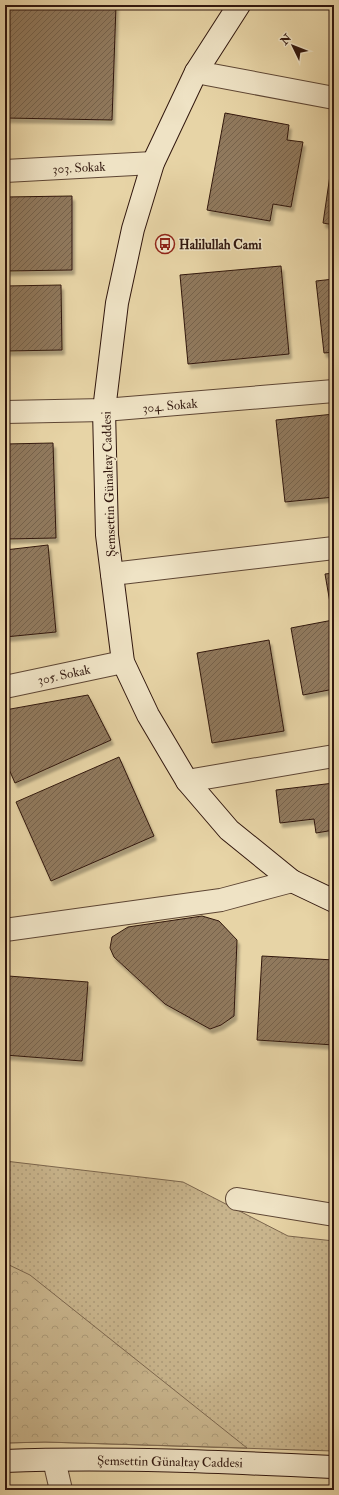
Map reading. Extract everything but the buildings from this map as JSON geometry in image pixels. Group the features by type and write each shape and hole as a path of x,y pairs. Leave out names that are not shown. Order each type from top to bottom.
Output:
{"street":[{"name":"Şemsettin Günaltay Caddesi","path":"239,5 196,72 153,163 133,229 117,303 104,410 107,535 123,662 148,714 188,781 229,830 292,881 334,902"},
{"path":"196,72 334,98"},
{"name":"303. Sokak","path":"5,171 153,163"},
{"name":"304. Sokak","path":"5,412 104,410 334,391"},
{"path":"112,574 334,548"},
{"name":"305. Sokak","path":"5,687 123,662"},
{"path":"188,781 334,756"},
{"path":"5,930 220,900 292,881"},
{"path":"237,1199 334,1215"},
{"path":"54,1460 61,1490"},
{"name":"Şemsettin Günaltay Caddesi","path":"5,1461 202,1460 334,1467"}],"green space":[{"path":"5,1161 183,1182 288,1236 334,1241 334,1451 45,1442 5,1443"},
{"path":"5,1263 30,1275 247,1448 45,1442 5,1443"}],"place":[{"name":"Halilullah Cami","path":"165,244"}]}
